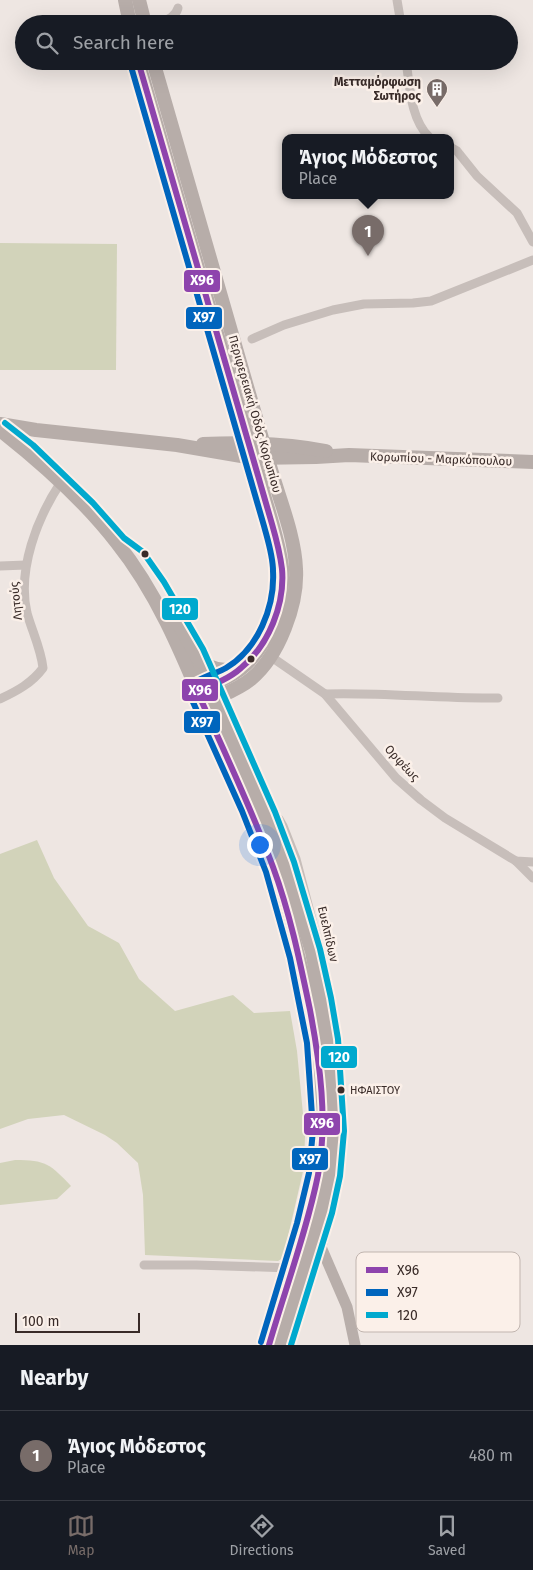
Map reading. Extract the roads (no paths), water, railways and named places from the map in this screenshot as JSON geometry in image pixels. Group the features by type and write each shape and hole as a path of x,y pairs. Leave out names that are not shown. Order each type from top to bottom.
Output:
{"main road":[{"path":"125,0 128,15"},
{"path":"139,0 143,15"},
{"name":"Περιφερειακή Οδός Κορωπίου","path":"141,70 280,556 282,584 273,622 259,648 242,668 206,695"},
{"name":"Περιφερειακή Οδός Κορωπίου","path":"156,70 290,536 296,569 294,599 290,615 270,656 252,678 238,687 206,695"},
{"name":"Κορωπίου - Μαρκόπουλου","path":"0,424 36,430 177,445 253,458 349,455 533,462"},
{"path":"0,430 27,451 88,508 118,544 158,602 206,695 274,869 299,956 316,1042 322,1107 321,1152 310,1206 269,1345"},
{"name":"Κορωπίου - Μαρκόπουλου","path":"177,445 249,443 314,448 349,455"},
{"path":"118,544 136,558 144,568 202,662 216,670 242,668"},
{"path":"195,653 206,695 224,719 261,802 286,865 312,952 329,1021 334,1085 334,1175 321,1230 282,1345"},
{"path":"224,719 230,701 238,687"}],"street":[{"path":"397,0 400,15"},
{"path":"174,15 178,8"},
{"path":"407,70 413,107 426,134"},
{"path":"454,149 477,176 517,213 533,242"},
{"path":"252,339 284,325 333,310 364,304 432,301 533,260"},
{"name":"Λητούς","path":"0,700 19,690 37,676 43,668 42,659 27,612 24,588 26,565 40,521 51,496 61,482"},
{"path":"0,566 26,565"},
{"name":"Ορφέως","path":"270,656 325,694 396,778 421,800 445,818 516,861 533,862"},
{"path":"325,694 347,693 459,699 498,698"},
{"path":"516,861 533,878"},
{"path":"321,1230 321,1250 347,1307 355,1345"},
{"path":"144,1265 292,1268"}],"place":[{"name":"Μετταμόρφωση Σωτήρος","path":"437,108"},
{"name":"Άγιος Μόδεστος","path":"368,256"},
{"name":"ΗΦΑΙΣΤΟΥ","path":"341,1090"}]}
